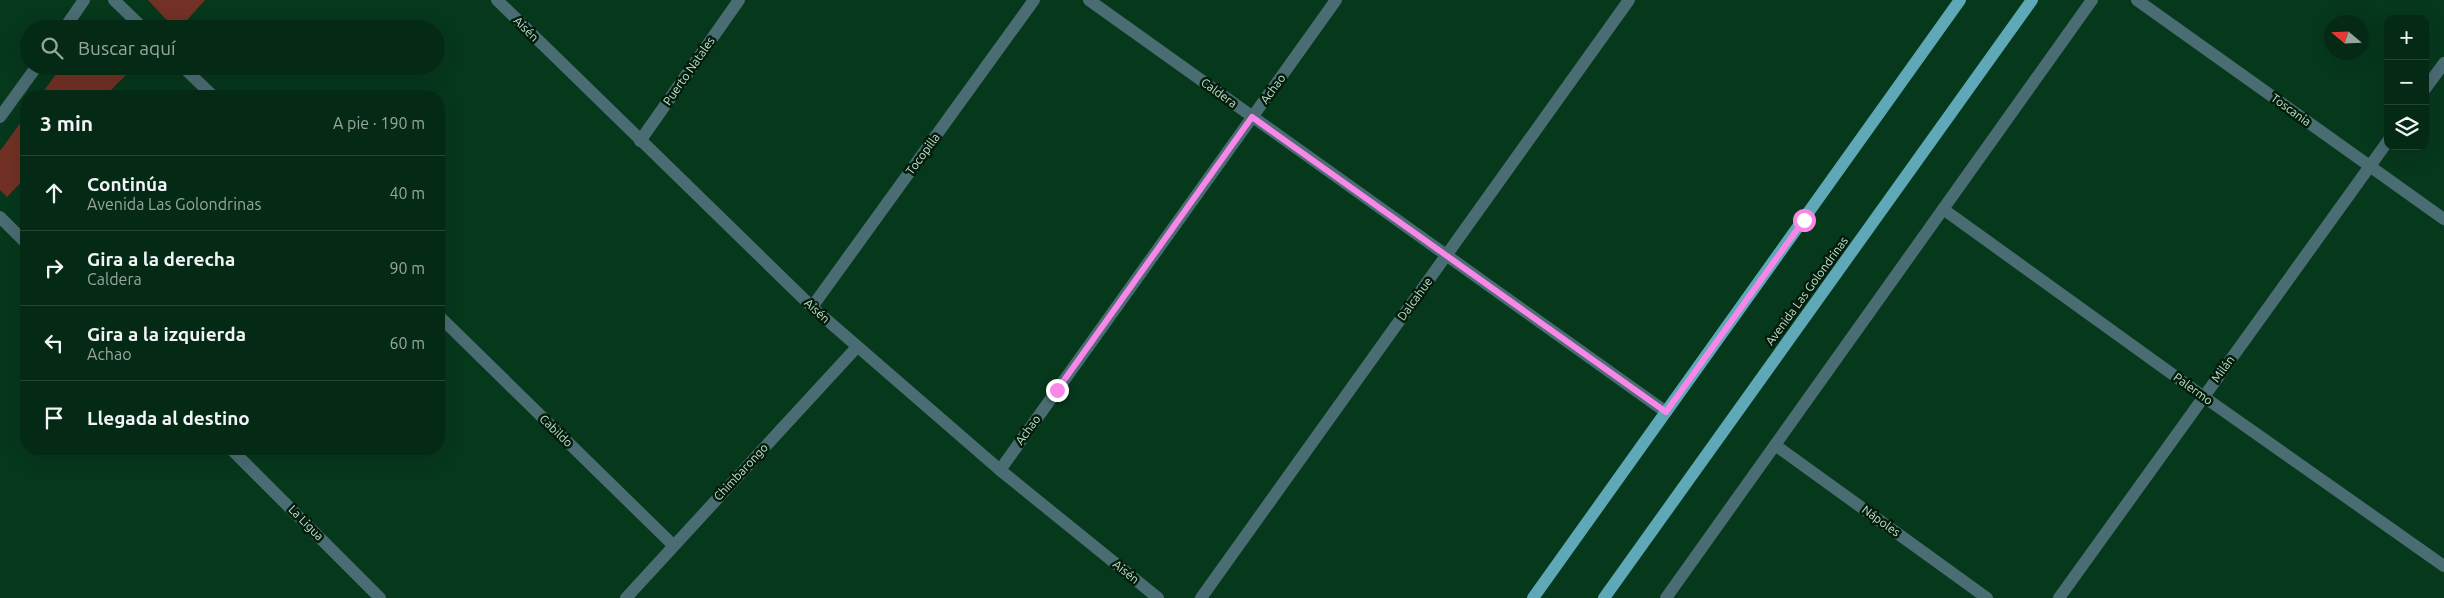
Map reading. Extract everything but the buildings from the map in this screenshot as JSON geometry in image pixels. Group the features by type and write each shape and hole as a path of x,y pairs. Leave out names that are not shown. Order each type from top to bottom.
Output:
{"main road":[{"path":"1536,596 1960,0"},
{"name":"Avenida Las Golondrinas","path":"1604,598 2032,0"}],"street":[{"path":"70,20 84,0"},
{"path":"114,0 135,20"},
{"name":"Aisén","path":"497,0 812,307 1000,470 1158,598"},
{"name":"Puerto Natales","path":"640,141 739,0"},
{"name":"Tocopilla","path":"812,307 1034,0"},
{"name":"Caldera","path":"1089,0 1666,412"},
{"name":"Achao","path":"1000,470 1336,0"},
{"name":"Dalcahue","path":"1200,598 1629,0"},
{"path":"1666,598 2092,0"},
{"name":"Toscania","path":"2137,0 2444,219"},
{"path":"2429,84 2444,63"},
{"path":"0,117 30,75"},
{"path":"191,75 207,90"},
{"name":"Milán","path":"2059,598 2384,147"},
{"name":"Palermo","path":"1943,209 2204,397 2444,566"},
{"path":"0,217 20,237"},
{"name":"Cabildo","path":"445,322 673,545"},
{"name":"Chimbarongo","path":"626,598 857,347"},
{"name":"Nápoles","path":"1775,445 1987,598"},
{"name":"La Ligua","path":"237,455 380,598"}],"shaded area":[{"path":"148,0 205,0 187,20 167,20"},
{"path":"55,75 126,75 111,90 44,90"},
{"path":"20,123 20,183 7,197 0,190 0,151"}],"route":[{"path":"1057,390 1252,117 1666,412 1804,220"}]}
